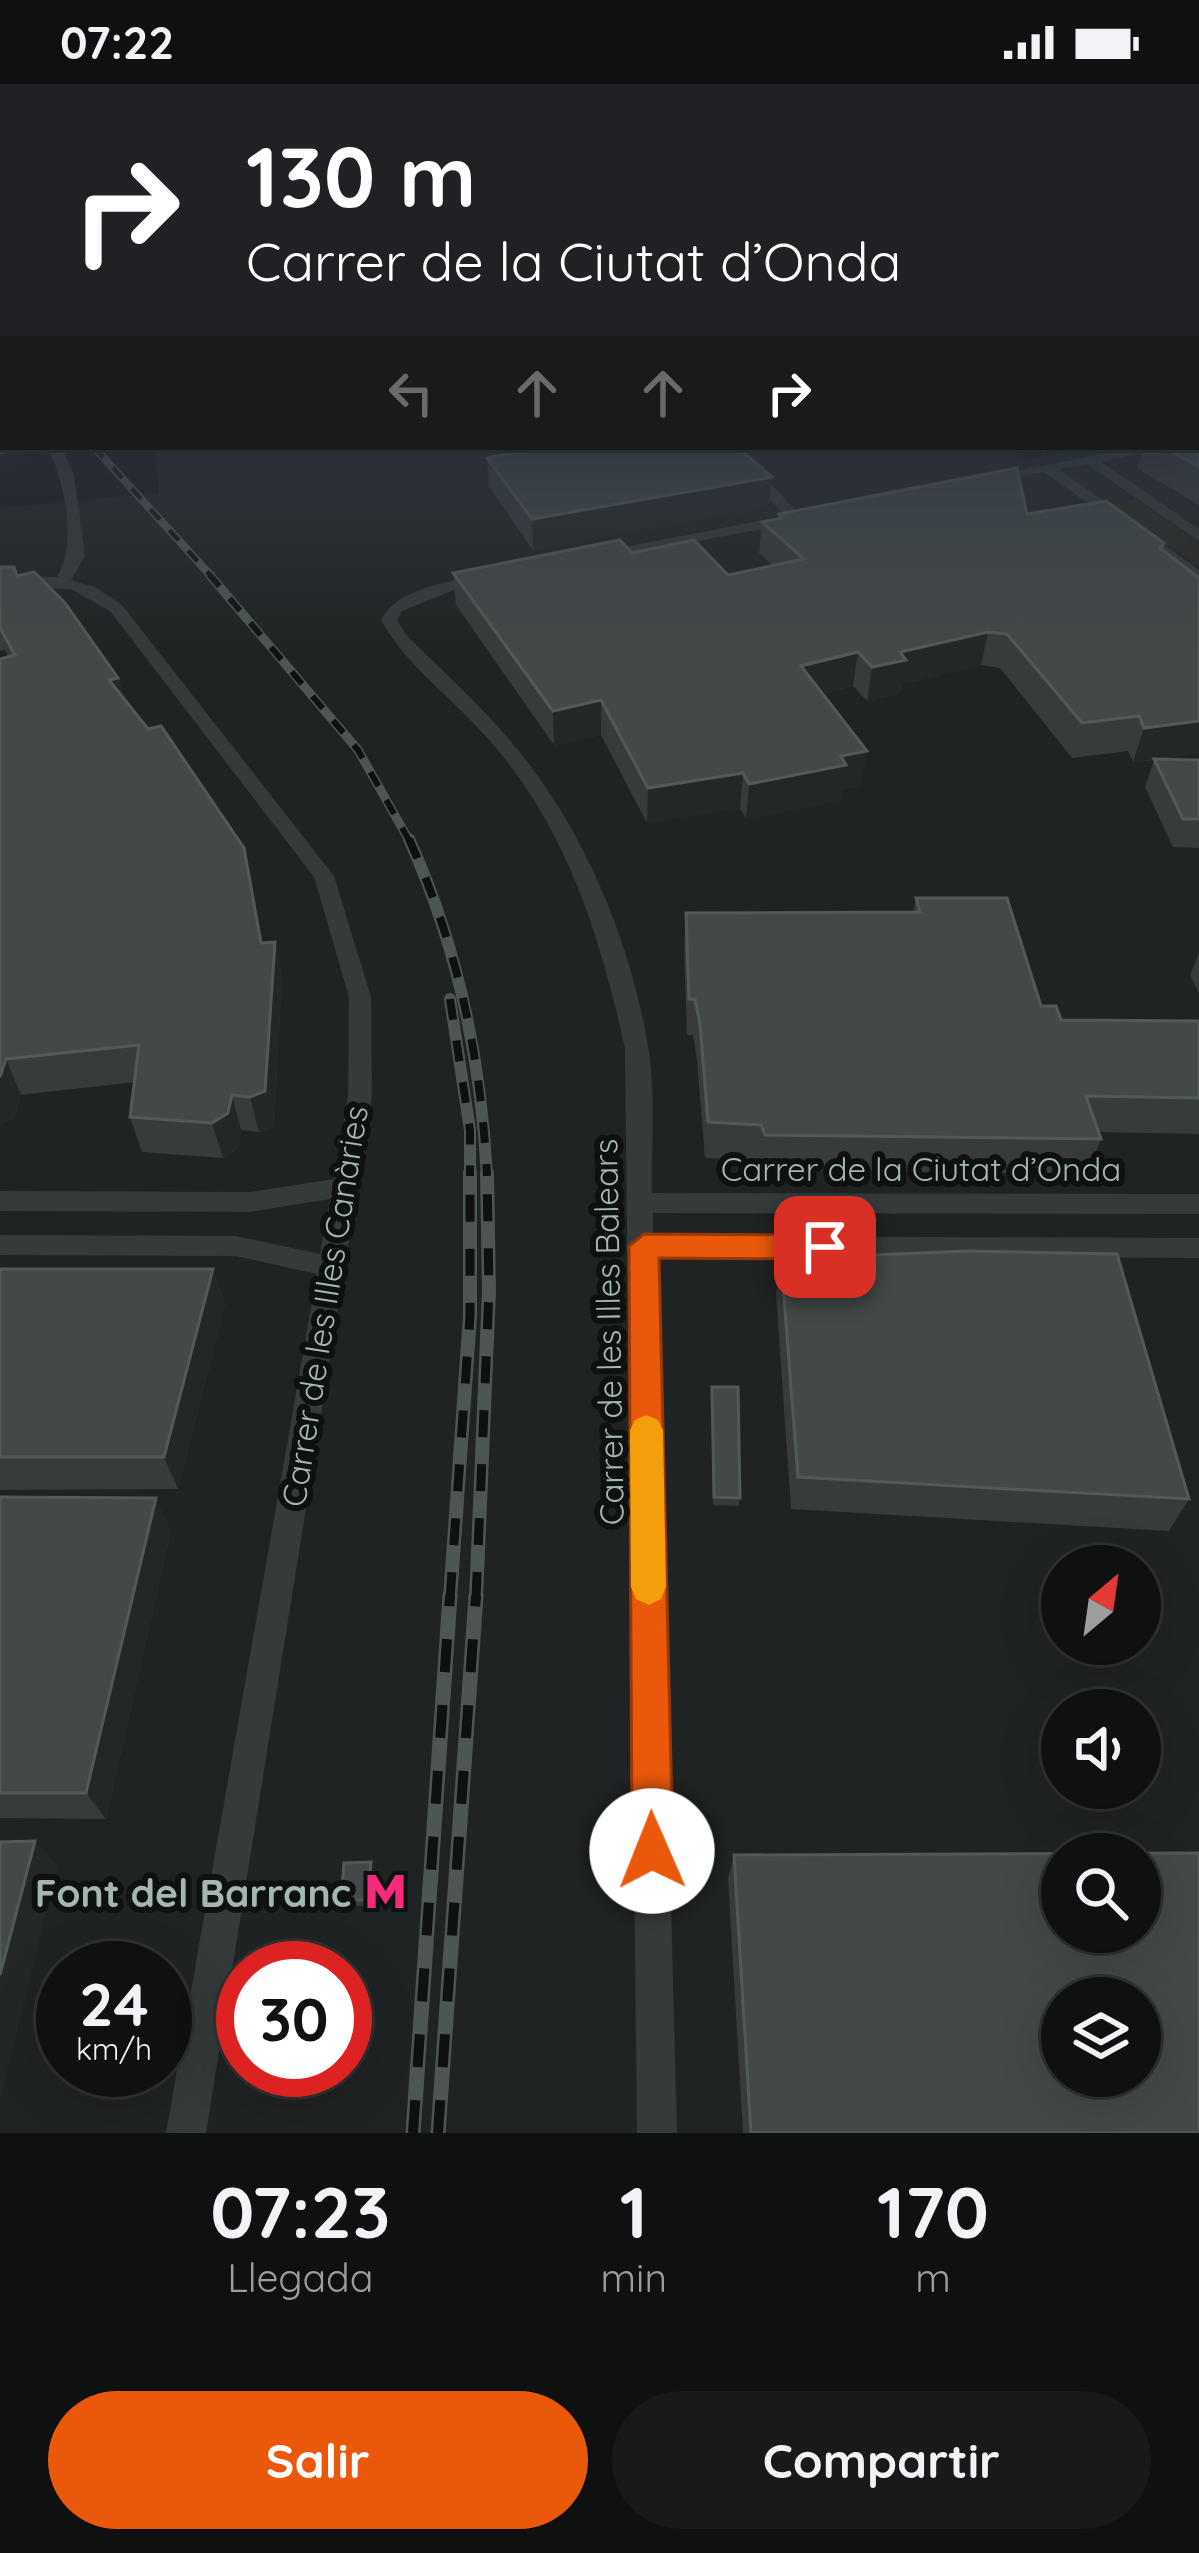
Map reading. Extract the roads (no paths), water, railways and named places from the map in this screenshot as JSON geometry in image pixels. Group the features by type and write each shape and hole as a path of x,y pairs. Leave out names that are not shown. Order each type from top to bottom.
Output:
{"street":[{"path":"0,581 64,580 77,556 62,463"},
{"path":"743,463 796,519"},
{"path":"966,482 1079,463"},
{"path":"1095,463 1199,536"},
{"path":"1049,469 1199,577"},
{"path":"586,560 819,514"},
{"name":"Carrer de les Illes Balears","path":"493,578 447,586 395,608 389,620 399,638 528,775 576,860 616,956 637,1049 657,2133"},
{"name":"Carrer de les Illes Canàries","path":"64,580 94,590 116,608 324,876 360,997 360,1096 186,2133"},
{"path":"0,1201 250,1202 345,1187"},
{"name":"Carrer de la Ciutat d’Onda","path":"643,1203 1199,1204"},
{"path":"0,1245 236,1246 331,1267"},
{"path":"644,1246 1199,1248"}],"railway":[{"path":"108,463 212,577"},
{"path":"209,574 358,750 410,842"},
{"path":"409,839 441,921 464,1004 479,1089 487,1176"},
{"path":"450,999 470,1130 470,1316 450,1599"},
{"path":"476,1599 489,1291 487,1173"},
{"path":"413,2133 450,1596"},
{"path":"438,2133 476,1596"}],"place":[{"name":"Font del Barranc","path":"385,1892"}]}
